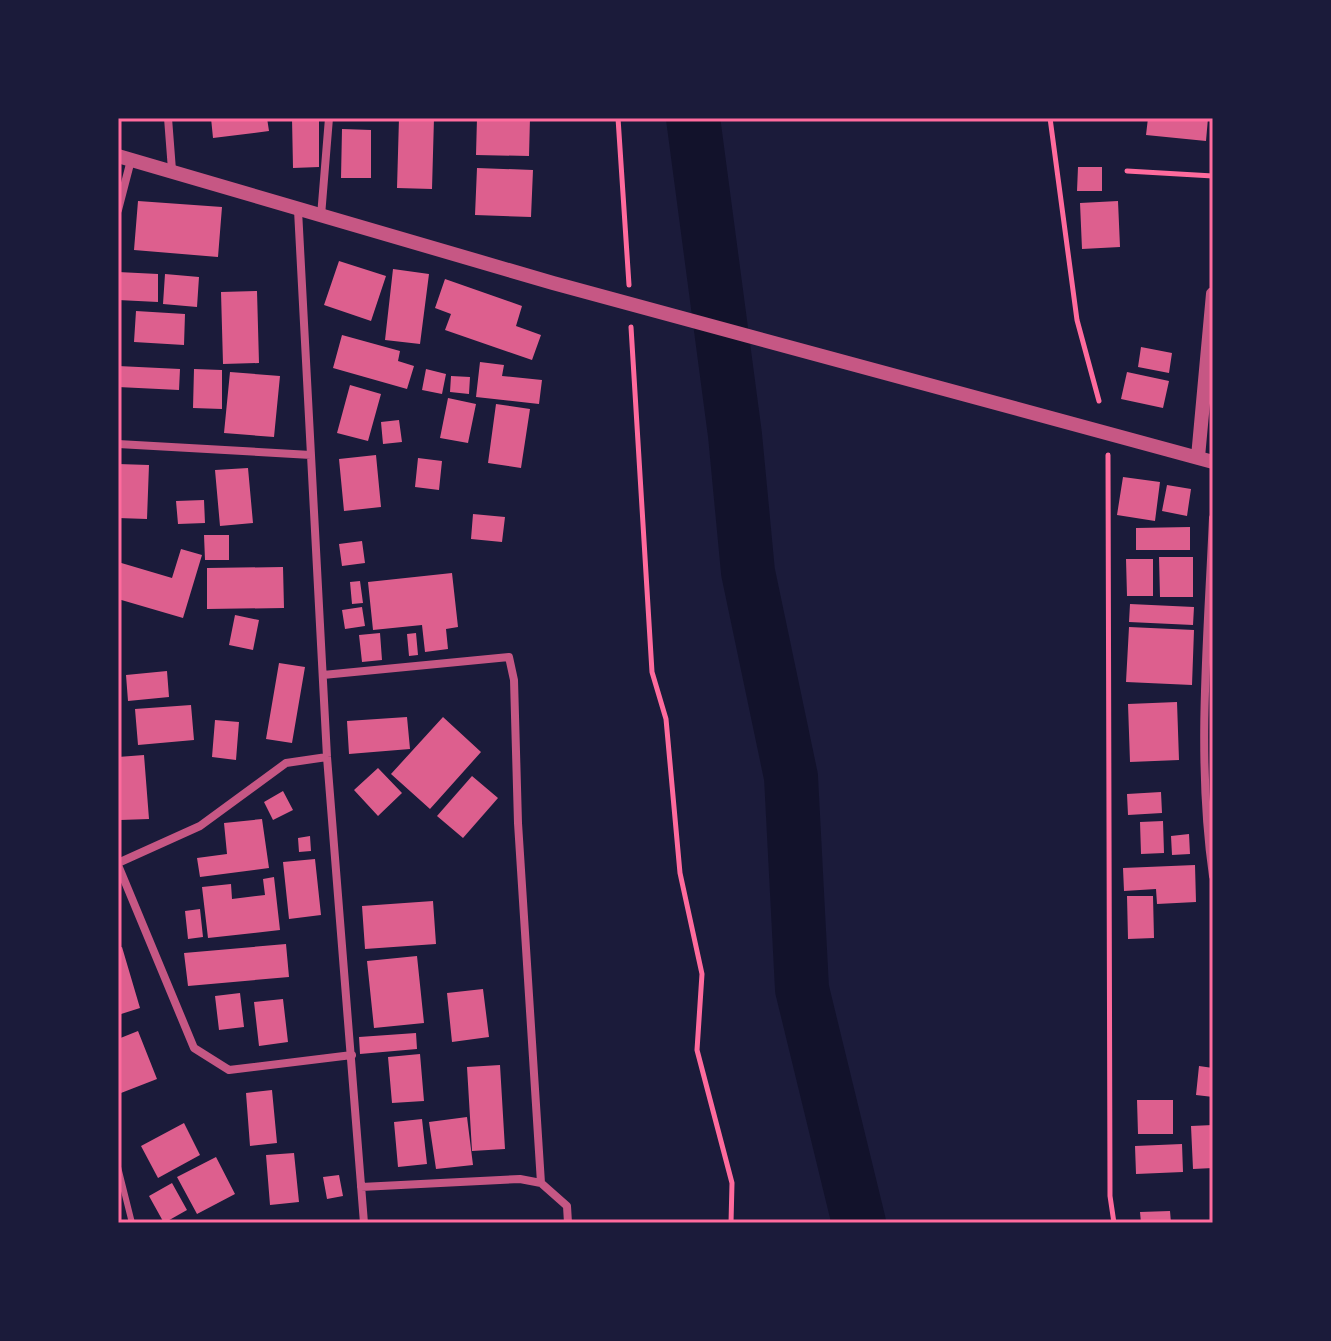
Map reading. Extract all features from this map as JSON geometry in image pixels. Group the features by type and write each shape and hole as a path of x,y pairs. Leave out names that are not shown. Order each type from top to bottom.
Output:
{"street":[{"path":"168,118 172,170"},
{"path":"321,217 329,118"},
{"path":"118,210 124,158 553,283 1213,462"},
{"path":"298,210 327,757 364,1223"},
{"path":"1198,457 1213,294"},
{"path":"118,444 311,455"},
{"path":"1213,518 1203,730 1205,822 1213,876"},
{"path":"323,675 509,657 514,680 518,823 541,1183"},
{"path":"327,757 286,763 200,826 118,864 194,1048 229,1070 352,1055"},
{"path":"361,1187 520,1179 541,1183 567,1206 568,1223"}],"lane":[{"path":"118,1167 132,1223"}],"path":[{"path":"618,118 652,672 666,719 680,873 702,974 697,1050 732,1183 731,1223"},
{"path":"1050,118 1077,320 1099,401"},
{"path":"1127,171 1213,176"},
{"path":"1108,434 1110,1196 1114,1223"}],"building":[{"path":"211,118 267,118 269,131 213,138"},
{"path":"292,118 319,118 319,167 293,168"},
{"path":"399,118 434,118 432,189 397,188"},
{"path":"477,118 530,118 529,156 476,155"},
{"path":"1148,118 1208,118 1206,141 1146,135"},
{"path":"342,129 371,130 371,178 341,178"},
{"path":"1078,167 1102,167 1102,191 1077,191"},
{"path":"477,168 533,170 531,217 475,215"},
{"path":"138,201 222,207 218,257 134,250"},
{"path":"1118,201 1120,247 1082,249 1080,203"},
{"path":"339,261 386,276 371,321 324,305"},
{"path":"393,269 429,274 420,344 385,340"},
{"path":"118,272 158,274 158,302 118,300"},
{"path":"165,274 199,277 197,307 163,304"},
{"path":"445,279 522,306 516,326 541,335 532,360 445,330 451,314 435,308"},
{"path":"257,291 259,363 223,364 221,292"},
{"path":"136,311 185,314 184,345 134,342"},
{"path":"342,335 400,351 398,361 414,366 407,389 333,368"},
{"path":"1141,347 1172,353 1169,373 1138,367"},
{"path":"480,362 504,365 502,376 542,380 539,404 476,397"},
{"path":"118,366 180,369 179,390 118,387"},
{"path":"194,369 222,370 222,409 193,408"},
{"path":"426,369 446,374 442,394 422,390"},
{"path":"230,372 280,376 274,437 224,433"},
{"path":"1127,372 1169,381 1163,408 1121,399"},
{"path":"451,376 470,377 469,394 450,392"},
{"path":"350,385 381,394 368,441 337,433"},
{"path":"448,398 476,404 468,443 440,438"},
{"path":"496,404 530,409 521,468 488,463"},
{"path":"399,420 402,442 383,444 381,422"},
{"path":"376,455 381,507 344,511 339,459"},
{"path":"418,458 442,461 439,490 415,487"},
{"path":"118,464 149,465 147,519 118,518"},
{"path":"248,468 253,523 220,526 215,470"},
{"path":"1123,477 1160,482 1155,521 1117,515"},
{"path":"1167,485 1191,489 1187,516 1162,511"},
{"path":"204,500 205,523 178,524 176,501"},
{"path":"473,514 505,517 502,542 471,539"},
{"path":"1190,527 1190,550 1136,550 1136,528"},
{"path":"204,535 229,535 229,560 205,560"},
{"path":"362,541 365,563 342,566 339,544"},
{"path":"181,549 202,555 183,618 118,599 118,562 172,578"},
{"path":"1159,557 1193,557 1193,597 1160,597"},
{"path":"1126,559 1153,559 1153,596 1127,596"},
{"path":"283,567 284,608 207,609 207,568"},
{"path":"452,573 458,627 446,629 448,649 425,652 422,625 373,630 368,582"},
{"path":"360,581 363,603 352,604 350,582"},
{"path":"1130,604 1194,607 1193,625 1129,622"},
{"path":"362,607 365,626 345,629 342,610"},
{"path":"235,615 259,620 253,650 229,645"},
{"path":"1129,627 1194,630 1192,685 1126,682"},
{"path":"380,633 382,660 362,662 359,635"},
{"path":"416,633 418,655 409,656 407,634"},
{"path":"279,663 305,667 292,743 266,739"},
{"path":"167,671 169,697 128,701 126,675"},
{"path":"1177,702 1179,760 1130,762 1128,704"},
{"path":"191,705 194,740 138,745 135,709"},
{"path":"407,717 410,749 349,754 347,721"},
{"path":"443,717 481,752 430,809 391,774"},
{"path":"215,720 239,722 236,760 212,757"},
{"path":"144,755 149,819 120,820 118,757"},
{"path":"378,768 402,793 378,816 354,790"},
{"path":"472,776 498,798 463,838 437,816"},
{"path":"283,791 293,810 273,820 264,802"},
{"path":"1161,792 1162,813 1128,815 1127,794"},
{"path":"262,819 269,868 200,877 197,858 227,854 224,823"},
{"path":"1163,821 1164,853 1141,854 1140,822"},
{"path":"1189,834 1190,854 1172,855 1171,836"},
{"path":"310,836 311,851 299,852 298,838"},
{"path":"315,859 321,915 289,919 283,862"},
{"path":"1195,865 1196,902 1157,904 1156,889 1124,891 1123,868"},
{"path":"274,877 280,930 208,938 202,887 231,884 232,899 265,895 263,879"},
{"path":"1127,896 1153,896 1154,938 1128,939"},
{"path":"433,901 436,944 365,949 362,906"},
{"path":"200,909 203,937 188,939 185,911"},
{"path":"286,944 289,977 188,986 184,953"},
{"path":"122,947 140,1008 118,1015 118,948"},
{"path":"417,956 424,1023 374,1028 367,961"},
{"path":"483,989 489,1037 452,1042 447,993"},
{"path":"240,993 244,1027 219,1030 215,996"},
{"path":"283,999 288,1042 259,1046 254,1002"},
{"path":"138,1031 157,1079 121,1093 118,1085 118,1039"},
{"path":"416,1033 417,1049 360,1054 359,1037"},
{"path":"420,1054 424,1101 392,1103 388,1057"},
{"path":"500,1065 505,1149 472,1151 467,1067"},
{"path":"1199,1066 1213,1068 1213,1097 1196,1095"},
{"path":"272,1090 277,1143 250,1146 246,1093"},
{"path":"1137,1100 1173,1100 1173,1134 1138,1134"},
{"path":"467,1117 473,1165 436,1169 429,1122"},
{"path":"422,1119 427,1164 398,1167 394,1122"},
{"path":"184,1123 200,1155 158,1178 141,1146"},
{"path":"1213,1125 1213,1168 1193,1169 1191,1126"},
{"path":"1182,1144 1183,1172 1136,1174 1135,1146"},
{"path":"294,1153 299,1202 270,1205 266,1155"},
{"path":"216,1157 235,1194 197,1214 177,1177"},
{"path":"339,1175 343,1196 327,1199 323,1177"},
{"path":"172,1183 187,1210 164,1223 149,1196"},
{"path":"1170,1211 1171,1223 1141,1223 1140,1212"}],"waterway":[{"path":"693,118 735,435 748,572 791,777 802,989 859,1223"}]}
